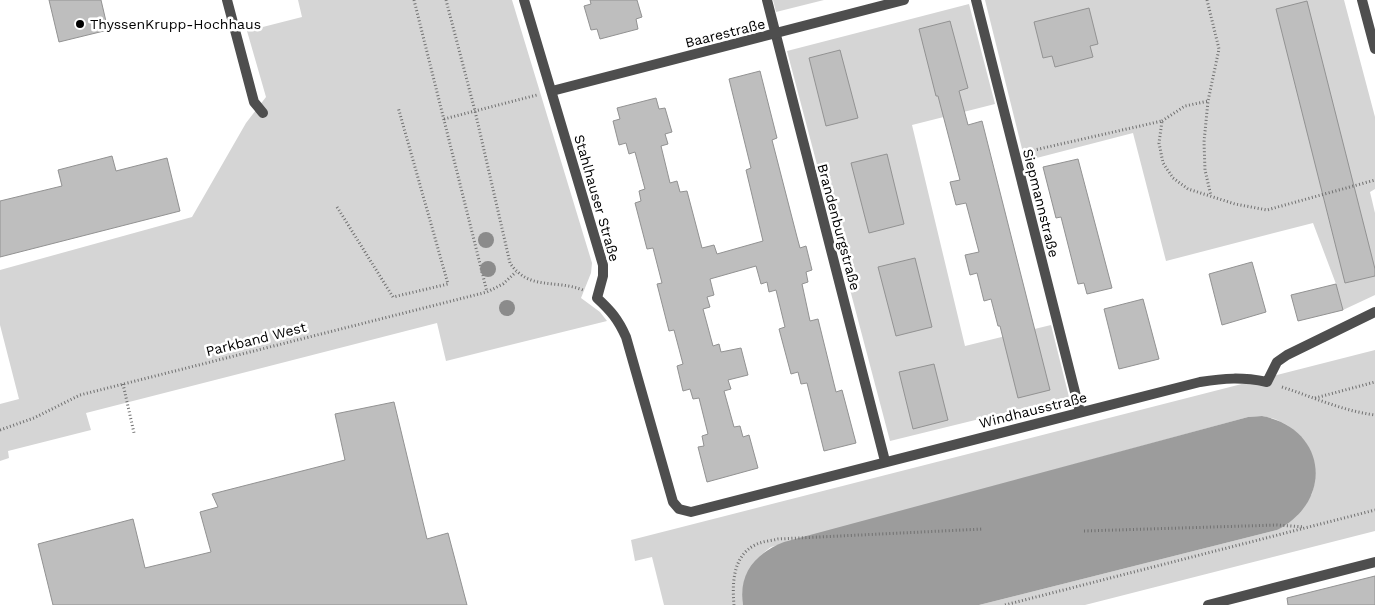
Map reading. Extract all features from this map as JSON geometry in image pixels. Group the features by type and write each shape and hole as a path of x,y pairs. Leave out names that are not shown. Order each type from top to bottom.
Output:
{"street":[{"path":"227,0 254,102 263,113"},
{"name":"Stahlhauser Straße","path":"524,0 603,265 603,276 597,298"},
{"name":"Brandenburgstraße","path":"767,0 885,461"},
{"name":"Baarestraße","path":"552,91 904,0"},
{"name":"Siepmannstraße","path":"976,0 1080,412"},
{"path":"1362,0 1375,49"},
{"name":"Windhausstraße","path":"597,298 613,313 626,337 673,502 679,509 691,512 885,461 1218,379 1246,378 1267,382 1277,362 1287,355 1375,312"},
{"path":"1208,605 1375,562"}],"path":[{"path":"414,0 486,292"},
{"path":"446,0 475,111 510,263 516,272 528,280 581,289 597,298"},
{"path":"1207,0 1219,49 1208,101 1205,151 1205,170 1211,196"},
{"path":"444,119 552,91"},
{"path":"1014,154 1162,121 1185,106 1208,101"},
{"path":"337,207 393,297 448,284 398,107"},
{"path":"1162,121 1159,143 1163,163 1173,178 1188,189 1235,204 1267,210 1375,180"},
{"name":"Parkband West","path":"0,430 34,418 80,395 486,292 503,284 516,272"},
{"path":"1315,398 1375,382"},
{"path":"122,384 134,432"},
{"path":"1279,386 1361,413 1375,415"},
{"path":"1005,605 1375,510"},
{"path":"1084,531 1277,525 1307,528"},
{"path":"734,605 733,577 741,556 755,545 778,539 982,529"}],"shaded area":[{"path":"298,0 512,0 592,263 591,273 581,298 600,312 607,321 446,361 437,323 86,413 91,430 8,451 9,458 0,461 0,404 19,399 0,325 0,270 192,217 246,123 266,97 247,31 302,17"},
{"path":"773,0 824,0 776,12"},
{"path":"985,0 1344,0 1375,117 1375,189 1370,192 1375,213 1375,295 1343,310 1336,284 1313,223 1166,261 1133,133 1025,161"},
{"path":"969,4 995,104 912,125 965,346 1051,325 1069,397 890,441 787,51"},
{"path":"1375,350 1375,531 1085,605 979,605 1277,530 1312,494 1315,468 1287,425 1275,419 1262,416 1248,417 771,547 758,558 748,572 743,587 743,605 664,605 652,557 635,561 631,540"},
{"path":"1262,416 1283,423 1300,435 1310,449 1315,466 1315,484 1308,501 1296,517 1277,530 979,605 743,605 743,583 751,566 765,552 784,542 1248,417"}],"building":[{"name":"ThyssenKrupp-Hochhaus","path":"49,0 101,0 108,30 59,42"},
{"path":"590,0 637,0 642,17 636,19 638,29 600,39 597,29 591,30 584,6 591,4"},
{"path":"1307,1 1375,269 1375,276 1345,283 1276,9"},
{"path":"1089,8 1098,44 1090,46 1093,57 1055,67 1052,56 1043,58 1034,22"},
{"path":"950,21 968,88 959,91 968,125 982,121 1050,390 1018,398 1000,326 998,326 991,299 984,301 977,273 970,275 965,255 979,252 966,203 956,205 950,182 960,180 919,29"},
{"path":"840,50 858,118 826,126 809,58"},
{"path":"760,71 777,138 772,140 797,237 800,248 806,246 812,270 806,272 808,282 802,284 810,321 818,319 836,392 842,390 856,443 824,451 807,383 801,384 798,372 791,374 779,329 785,327 776,290 769,292 767,282 761,284 756,266 710,279 714,295 707,297 710,307 703,309 713,346 719,344 721,352 741,348 748,375 728,380 731,389 724,391 734,427 740,426 743,437 749,435 758,468 707,482 698,447 704,446 702,436 708,434 699,398 693,399 690,389 683,391 677,366 683,364 674,330 669,331 657,284 662,283 653,248 647,249 635,203 641,201 639,191 645,189 635,152 629,154 626,143 619,145 613,121 620,119 617,108 656,98 659,109 665,108 672,132 665,134 668,144 661,146 670,183 677,181 680,192 687,191 702,248 714,245 717,254 763,241 746,170 751,168 729,79"},
{"path":"887,154 904,224 869,233 851,163"},
{"path":"112,156 116,171 167,158 180,211 0,257 0,201 62,186 58,170"},
{"path":"1078,159 1112,288 1087,294 1084,283 1078,284 1061,217 1056,218 1043,167"},
{"path":"915,258 932,327 896,336 878,267"},
{"path":"1252,262 1266,312 1222,325 1209,274"},
{"path":"1336,284 1343,310 1298,321 1291,295"},
{"path":"1143,299 1159,359 1119,369 1104,309"},
{"path":"934,364 948,420 913,429 899,372"},
{"path":"394,402 427,539 448,533 467,605 53,605 38,544 133,519 145,568 211,552 200,512 218,507 212,494 345,460 335,414"},
{"path":"1375,576 1375,605 1288,605 1287,598"}],"place":[{"name":"ThyssenKrupp-Hochhaus","path":"80,24"}]}
